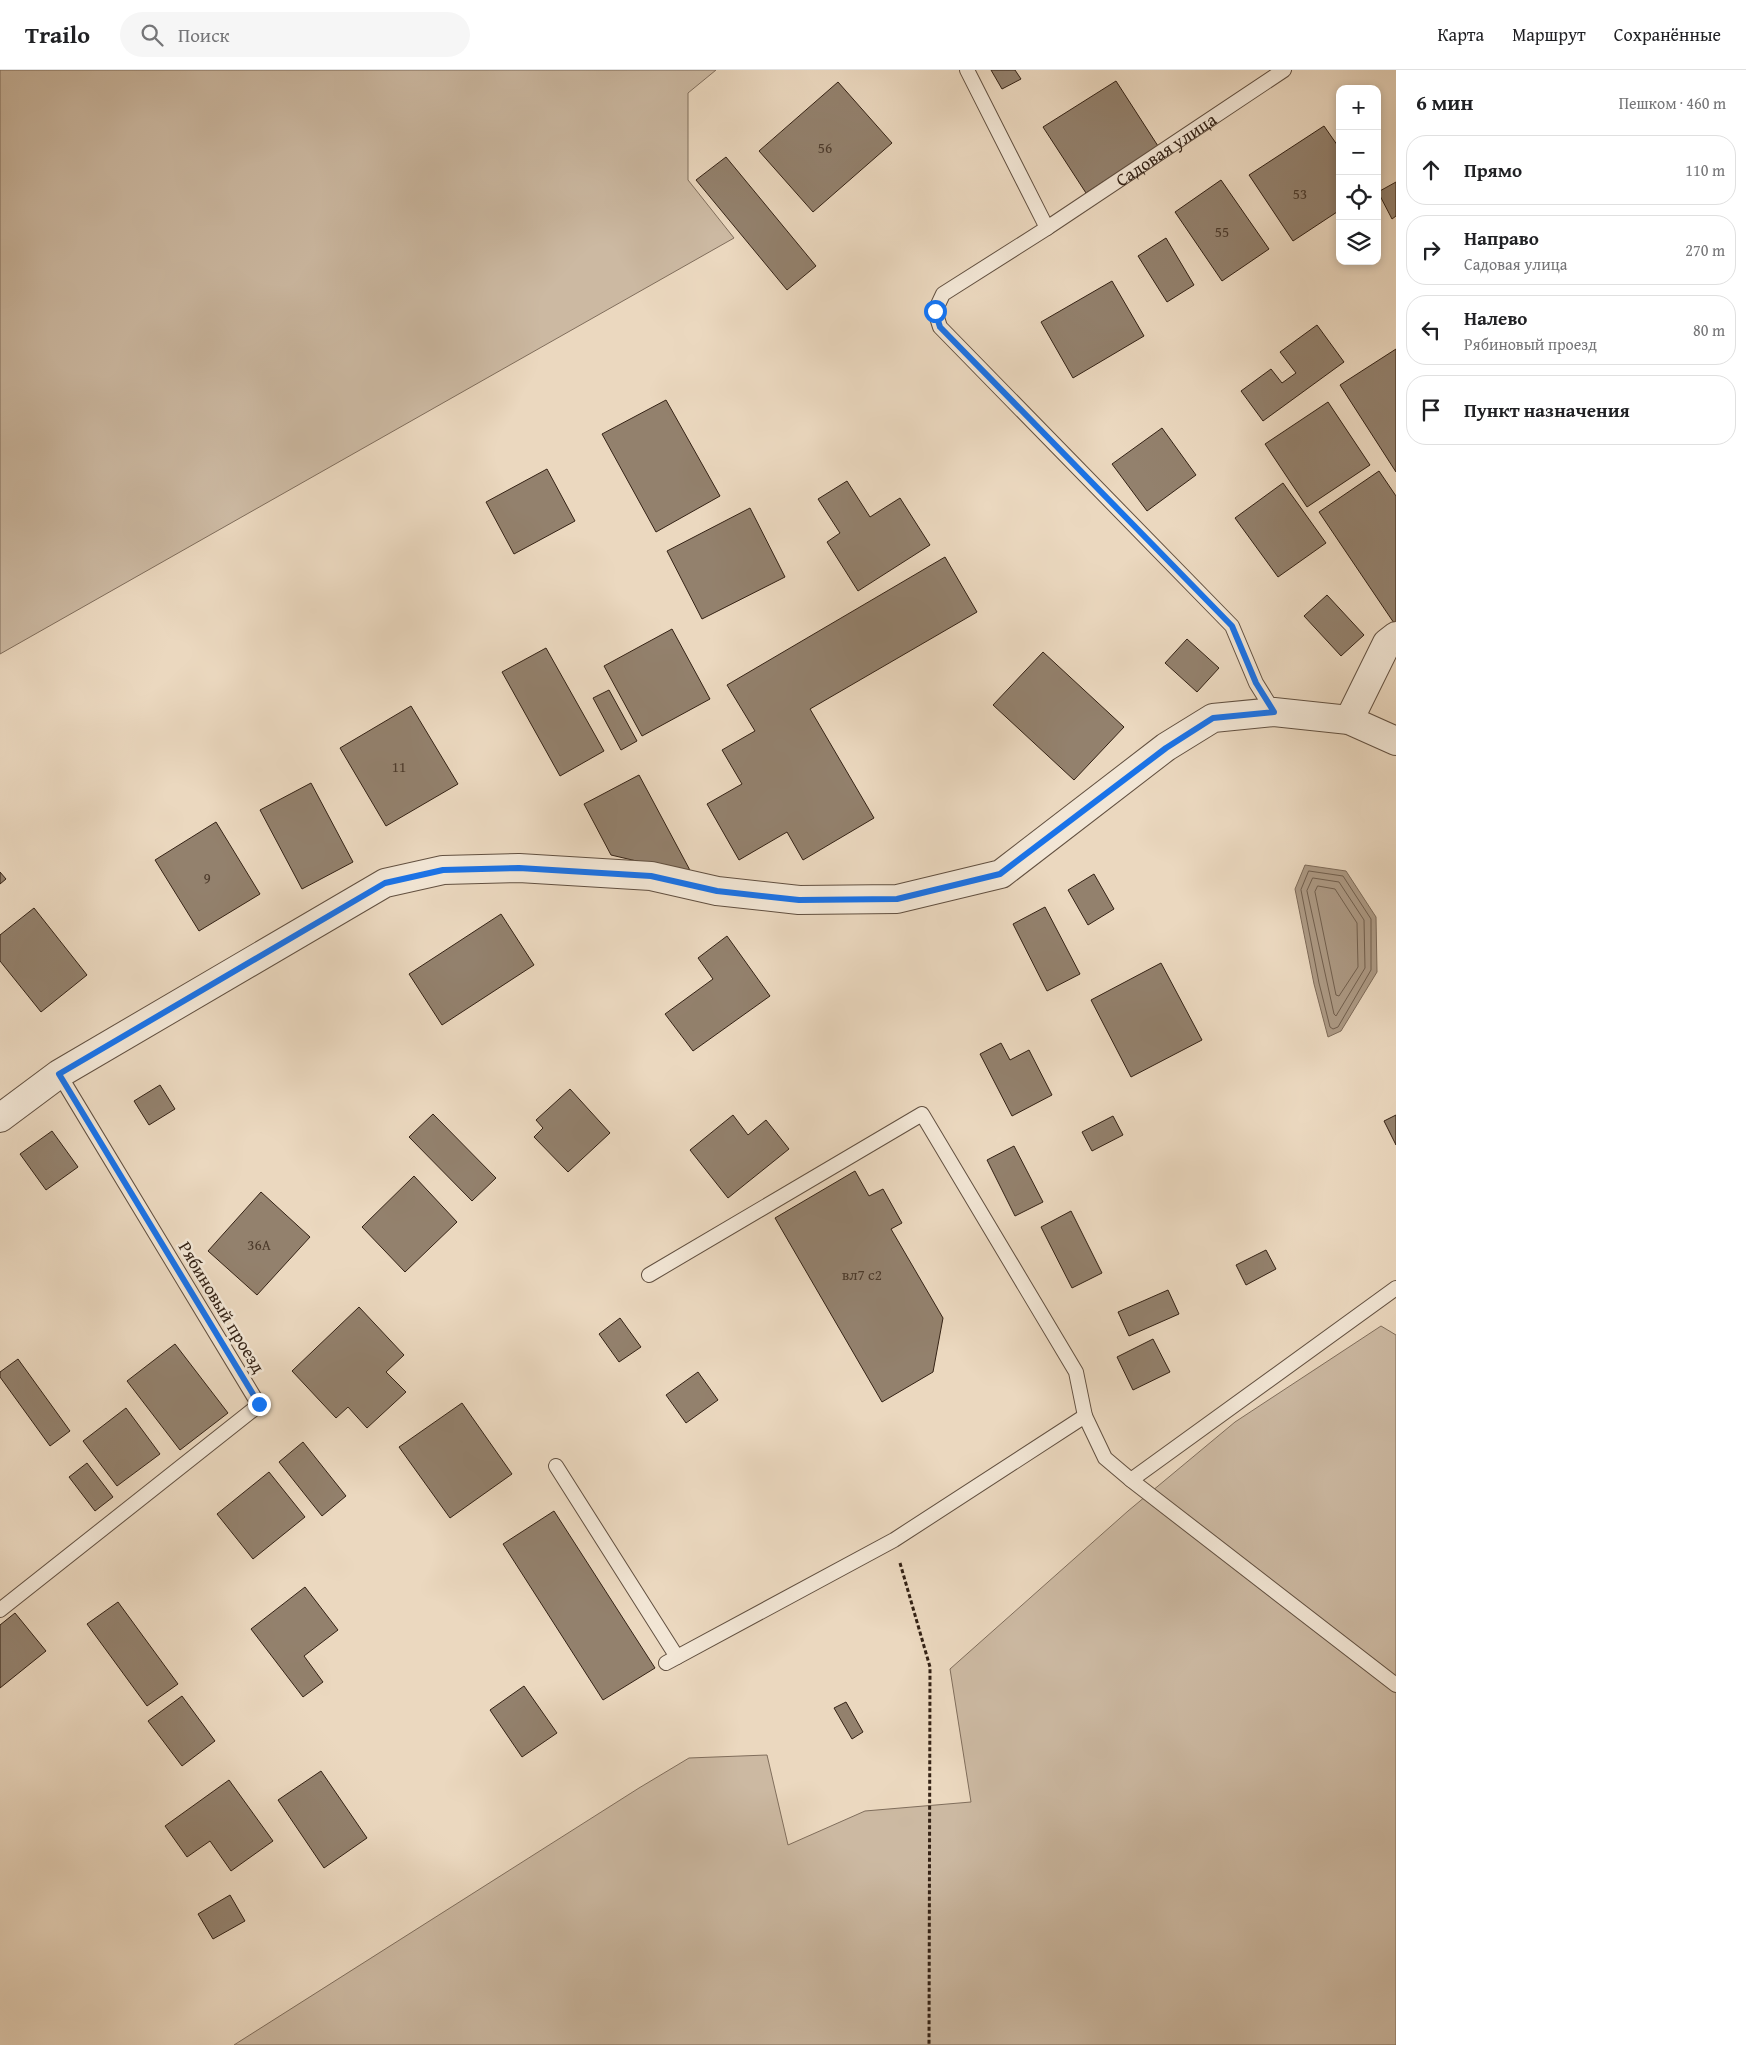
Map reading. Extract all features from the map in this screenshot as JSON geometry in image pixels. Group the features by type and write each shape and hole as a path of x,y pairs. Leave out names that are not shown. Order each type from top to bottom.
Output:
{"street":[{"path":"1349,720 1386,643 1396,636"},
{"path":"1,1115 59,1074 385,883 443,870 519,868 651,876 717,891 799,900 897,899 1000,874 1166,748 1213,718 1274,712 1349,720 1396,741"}],"lane":[{"path":"967,70 1047,228"},
{"name":"Садовая улица","path":"1274,712 1256,683 1232,626 940,327 935,311 943,294 1047,228 1284,70"},
{"name":"Рябиновый проезд","path":"0,1610 259,1404 59,1074"},
{"path":"649,1275 922,1114 1076,1372 1085,1416 1105,1458 1396,1685"},
{"path":"1131,1480 1396,1288"},
{"path":"556,1466 672,1660 894,1540 1085,1416"}],"path":[{"path":"894,1540 930,1667 929,2045"}],"shaded area":[{"path":"0,70 716,70 688,93 688,180 734,238 0,654"},
{"path":"1381,1326 1396,1335 1396,2045 234,2045 689,1758 767,1755 788,1845 865,1811 971,1802 950,1669 1128,1511 1235,1422"}],"water":[{"path":"1305,865 1346,871 1376,917 1377,972 1341,1031 1328,1037 1314,984 1295,889"}],"building":[{"path":"991,70 1015,70 1021,79 1002,89"},
{"path":"1116,81 1158,146 1086,193 1043,127"},
{"path":"838,82 892,143 813,212 759,151"},
{"path":"1324,126 1336,143 1336,213 1293,241 1249,175"},
{"path":"726,157 816,266 787,290 696,180"},
{"path":"1221,180 1269,249 1222,281 1175,212"},
{"path":"1396,182 1396,216 1392,219 1381,198 1381,190"},
{"path":"1166,238 1194,285 1167,302 1138,256"},
{"path":"1112,281 1144,336 1073,378 1041,322"},
{"path":"1317,325 1344,362 1263,421 1241,391 1271,369 1282,383 1296,373 1280,352"},
{"path":"1396,349 1396,472 1340,385"},
{"path":"666,400 720,496 656,532 602,434"},
{"path":"1328,402 1370,465 1307,507 1265,444"},
{"path":"1162,428 1196,475 1147,511 1112,464"},
{"path":"547,469 575,521 514,554 486,502"},
{"path":"1379,471 1396,496 1396,626 1319,512"},
{"path":"847,481 870,517 900,498 930,545 858,591 827,542 840,533 818,499"},
{"path":"1283,483 1326,543 1278,577 1235,518"},
{"path":"750,508 785,577 702,619 667,551"},
{"path":"945,557 977,612 810,709 874,818 803,860 787,832 739,860 707,804 742,784 722,750 755,731 727,685"},
{"path":"1327,595 1364,635 1341,656 1304,616"},
{"path":"672,629 710,699 642,736 604,666"},
{"path":"1187,639 1219,668 1197,692 1165,663"},
{"path":"546,648 604,751 560,776 502,672"},
{"path":"1043,652 1124,727 1074,780 993,705"},
{"path":"609,690 637,741 621,750 593,698"},
{"path":"411,706 458,784 386,826 340,748"},
{"path":"639,775 692,874 611,855 584,804"},
{"path":"311,783 353,862 302,889 260,810"},
{"path":"216,822 260,894 199,931 155,860"},
{"path":"0,872 6,879 0,884"},
{"path":"1094,874 1114,909 1088,925 1068,890"},
{"path":"1045,907 1080,974 1047,991 1013,924"},
{"path":"34,908 87,975 41,1012 0,961 0,935"},
{"path":"501,914 534,965 442,1025 409,974"},
{"path":"727,936 770,996 693,1051 665,1014 713,979 698,958"},
{"path":"1161,963 1202,1040 1131,1077 1091,1000"},
{"path":"1001,1043 1010,1060 1029,1050 1052,1095 1012,1116 980,1054"},
{"path":"160,1085 175,1109 149,1125 134,1101"},
{"path":"570,1089 610,1133 568,1172 534,1137 543,1128 536,1120"},
{"path":"433,1114 496,1178 472,1201 409,1137"},
{"path":"733,1115 748,1135 766,1120 789,1149 728,1198 690,1150"},
{"path":"1396,1115 1396,1145 1384,1121"},
{"path":"1113,1116 1123,1135 1092,1151 1082,1132"},
{"path":"52,1131 78,1167 46,1190 20,1154"},
{"path":"1014,1146 1043,1202 1015,1216 987,1160"},
{"path":"855,1171 869,1196 883,1189 902,1223 891,1229 943,1318 933,1372 882,1402 775,1218"},
{"path":"414,1176 457,1222 405,1272 362,1227"},
{"path":"261,1192 310,1237 257,1295 208,1251"},
{"path":"1071,1211 1102,1273 1072,1288 1041,1227"},
{"path":"1266,1250 1276,1269 1246,1285 1236,1265"},
{"path":"1168,1290 1179,1314 1129,1336 1118,1312"},
{"path":"359,1307 404,1355 386,1372 406,1392 367,1428 348,1407 336,1418 292,1371"},
{"path":"620,1318 641,1347 619,1362 599,1334"},
{"path":"1153,1339 1170,1372 1133,1390 1117,1357"},
{"path":"175,1344 228,1413 180,1450 127,1381"},
{"path":"18,1359 70,1431 50,1446 0,1377 0,1372"},
{"path":"698,1372 718,1400 686,1423 666,1395"},
{"path":"462,1403 512,1474 450,1518 399,1447"},
{"path":"126,1408 160,1454 117,1486 83,1441"},
{"path":"303,1442 346,1496 322,1516 279,1462"},
{"path":"87,1463 113,1497 95,1511 69,1477"},
{"path":"269,1472 305,1517 253,1559 217,1514"},
{"path":"554,1511 655,1668 603,1700 503,1544"},
{"path":"305,1587 338,1630 304,1656 323,1682 303,1697 251,1629"},
{"path":"118,1602 178,1684 147,1706 87,1624"},
{"path":"15,1613 46,1651 0,1688 0,1625"},
{"path":"524,1686 557,1733 522,1757 490,1710"},
{"path":"182,1696 215,1741 182,1766 148,1721"},
{"path":"846,1702 863,1732 852,1739 834,1708"},
{"path":"321,1771 367,1838 324,1868 278,1800"},
{"path":"229,1780 273,1841 231,1871 210,1841 187,1857 165,1826"},
{"path":"230,1895 245,1921 213,1939 198,1914"}],"route":[{"path":"259,1404 59,1074 385,883 443,870 519,868 651,876 717,891 799,900 897,899 1000,874 1166,748 1213,718 1274,712 1256,683 1232,626 940,327 935,311"}]}
